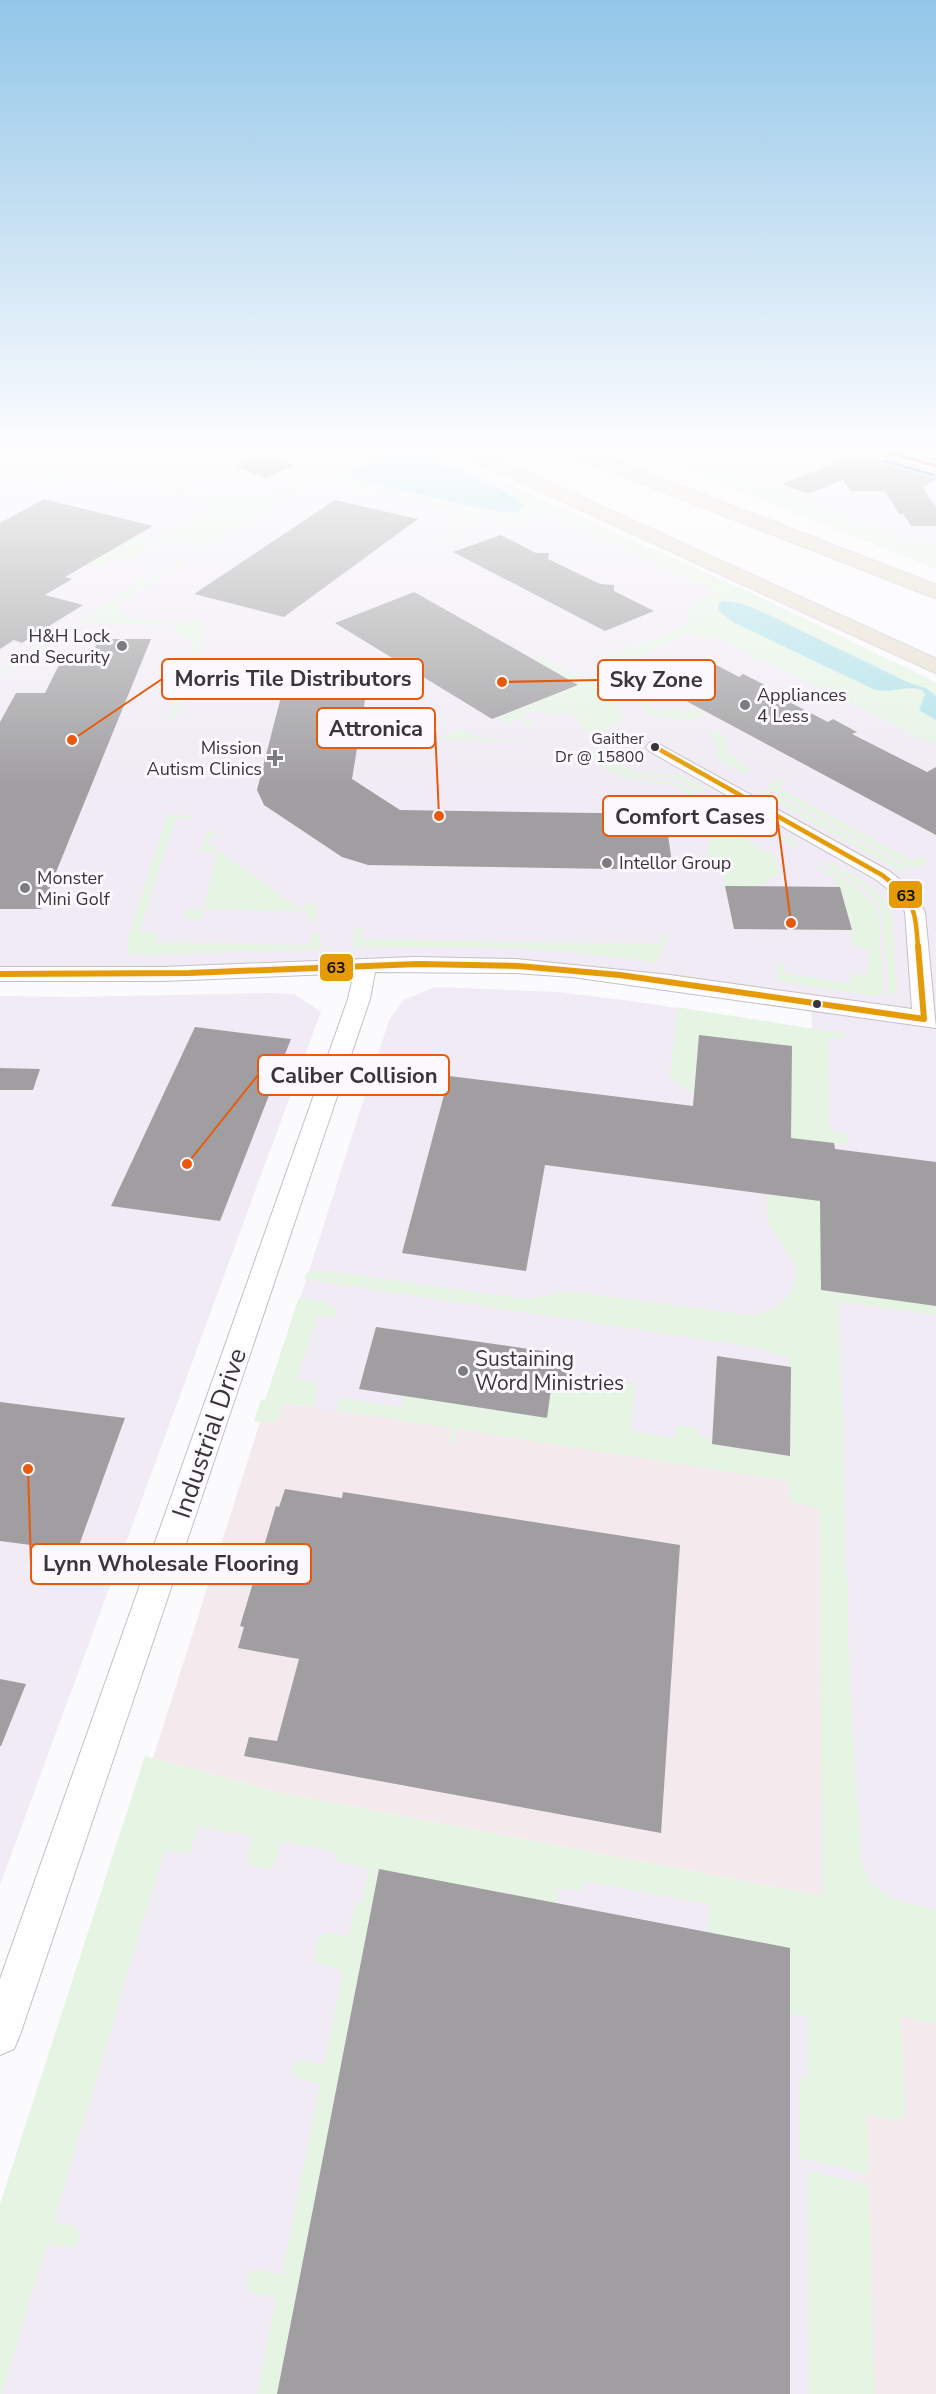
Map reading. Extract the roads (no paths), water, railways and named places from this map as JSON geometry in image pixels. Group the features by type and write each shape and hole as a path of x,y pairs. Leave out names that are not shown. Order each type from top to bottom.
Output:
{"highway":[{"path":"711,564 936,667"},
{"path":"753,564 840,603"},
{"path":"837,564 936,610"},
{"path":"867,564 936,592"},
{"path":"884,564 936,584"}],"street":[{"path":"0,974 164,974 461,964 572,970 930,1019 915,912 904,892 882,875 654,747"},
{"name":"Industrial Drive","path":"0,2035 359,999 366,966"}],"water":[{"path":"724,601 743,604 767,614 907,682 926,688 936,696 936,720 919,710 925,695 922,690 910,688 879,691 873,689 733,622 718,610 719,603"}],"place":[{"name":"H&H Lock and Security","path":"122,646"},
{"name":"Sky Zone","path":"502,682"},
{"name":"Appliances 4 Less","path":"745,705"},
{"name":"Morris Tile Distributors","path":"72,740"},
{"name":"Gaither Dr @ 15800","path":"655,747"},
{"name":"Mission Autism Clinics","path":"275,758"},
{"name":"Attronica","path":"439,816"},
{"name":"Intellor Group","path":"607,863"},
{"name":"Monster Mini Golf","path":"25,888"},
{"name":"Comfort Cases","path":"791,923"},
{"name":"Caliber Collision","path":"187,1164"},
{"name":"Sustaining Word Ministries","path":"463,1371"},
{"name":"Lynn Wholesale Flooring","path":"28,1469"}]}
